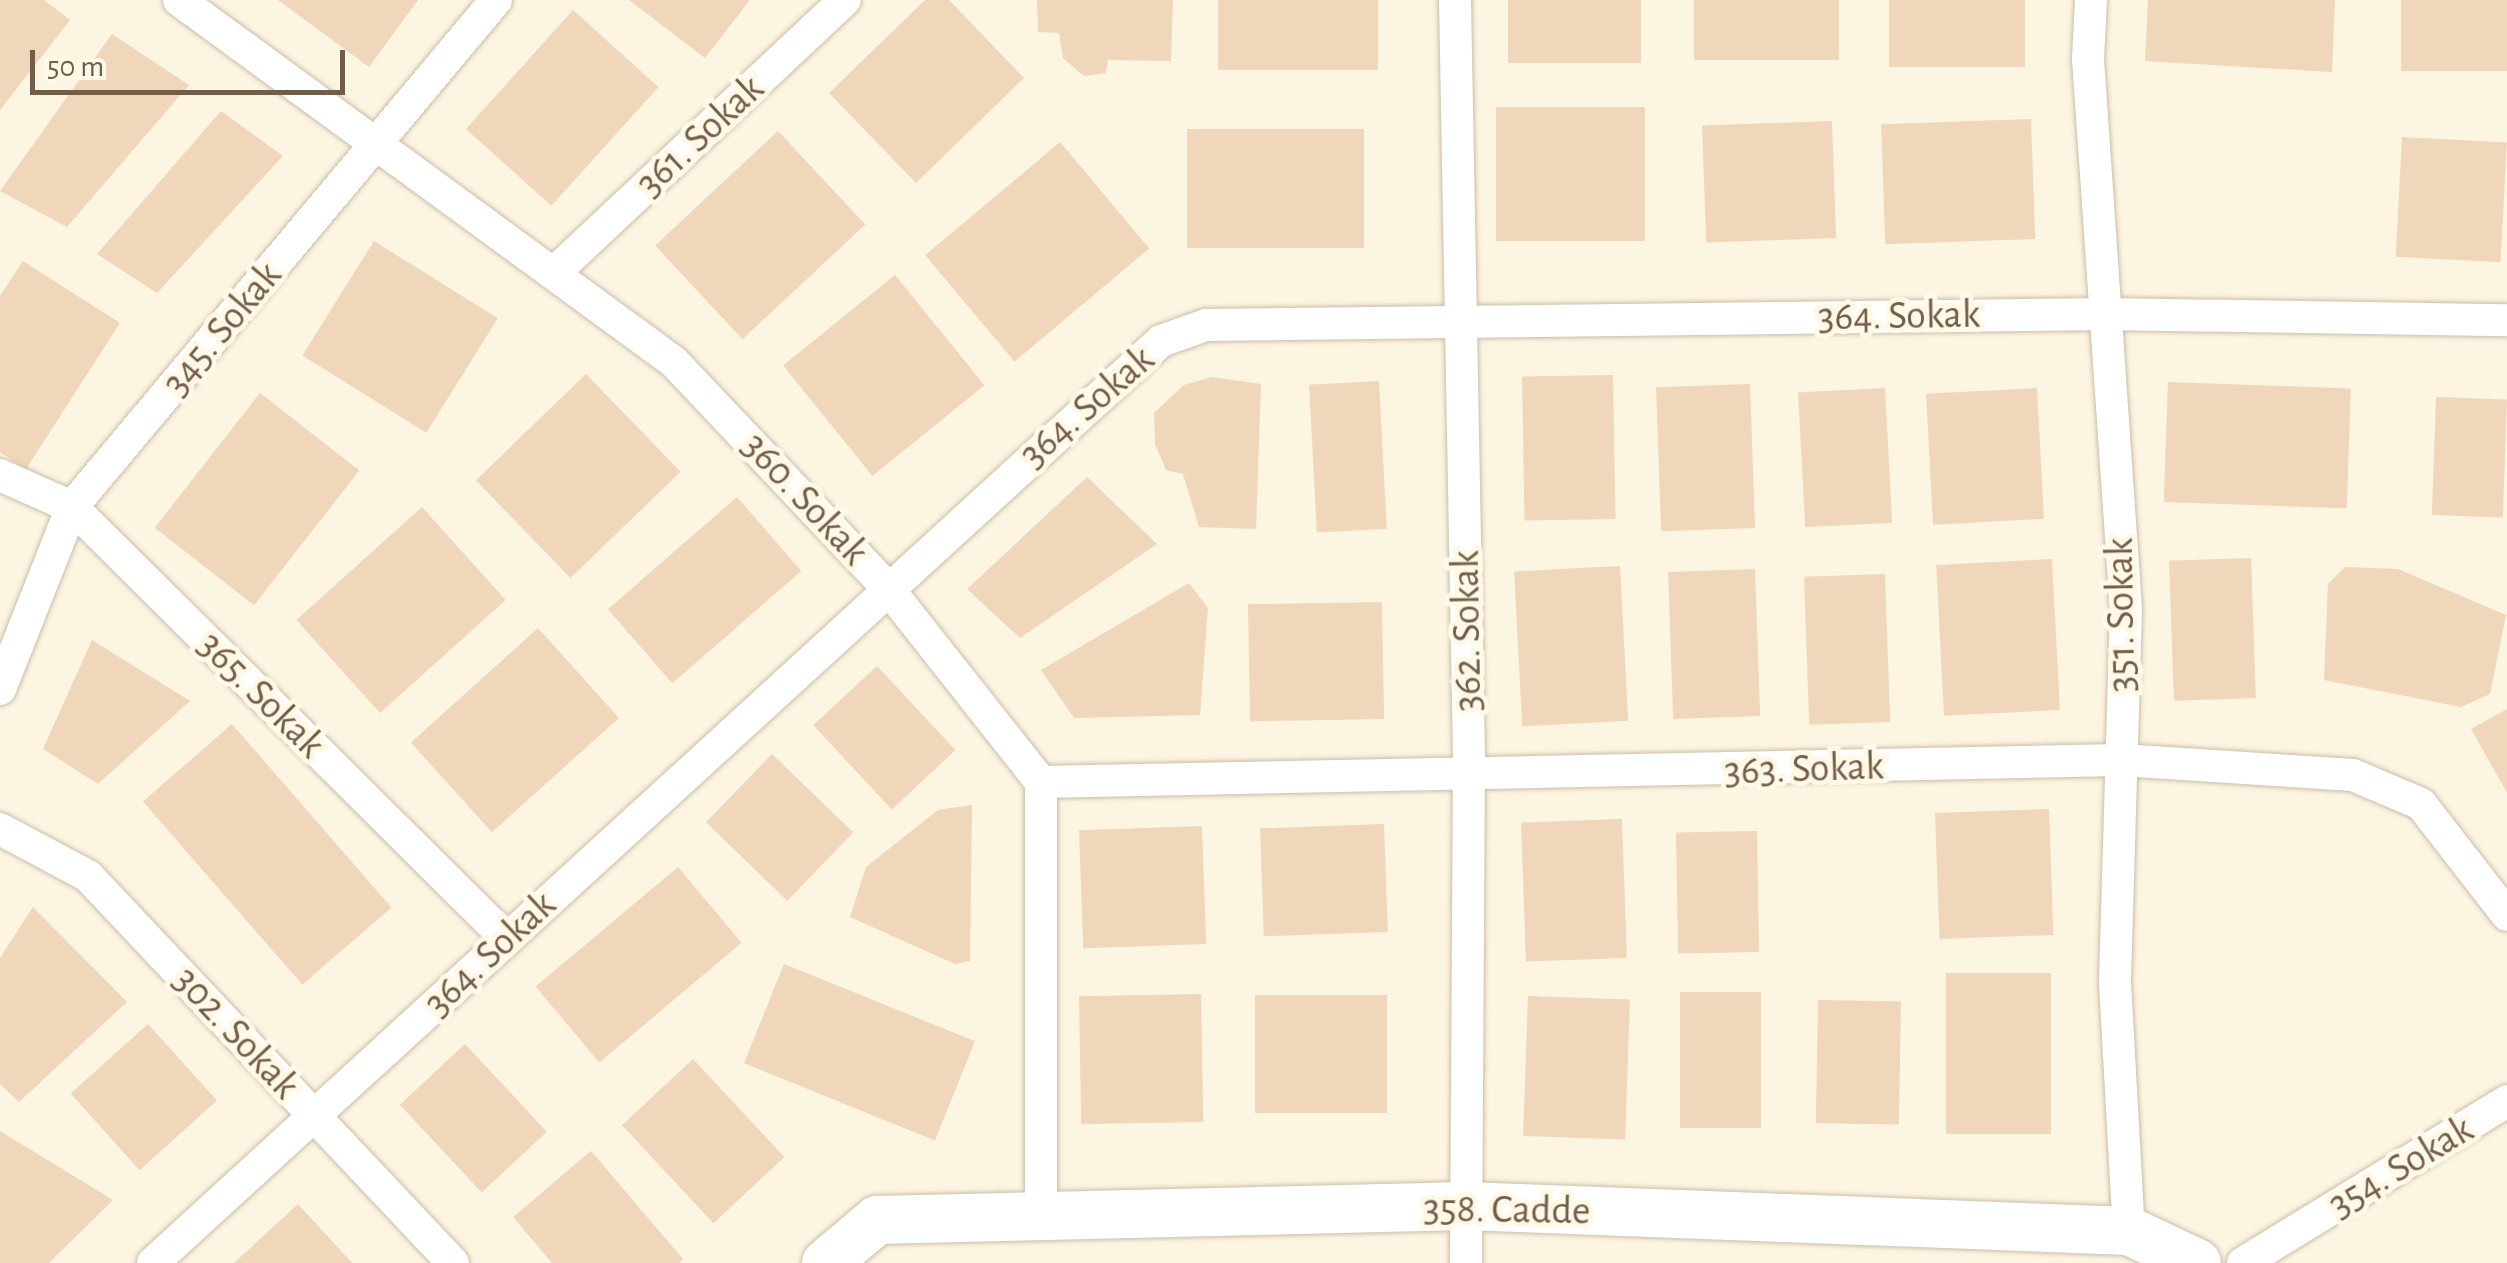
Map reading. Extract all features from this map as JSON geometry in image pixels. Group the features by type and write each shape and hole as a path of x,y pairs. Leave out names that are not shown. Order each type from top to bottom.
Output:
{"street":[{"name":"360. Sokak","path":"179,0 674,362 886,586 1041,782"},
{"name":"345. Sokak","path":"0,689 72,508 496,0"},
{"name":"361. Sokak","path":"554,273 845,0"},
{"name":"362. Sokak","path":"1456,0 1468,778 1466,1263"},
{"name":"351. Sokak","path":"2091,0 2106,314 2126,609 2115,982 2129,1231"},
{"name":"364. Sokak","path":"153,1263 886,586 1161,341 1206,325 2106,314 2507,320"},
{"name":"365. Sokak","path":"0,475 72,508 506,938"},
{"name":"363. Sokak","path":"1041,782 1468,778 2121,760 2353,775 2421,804 2507,915"},
{"path":"1040,1216 1041,782"},
{"name":"302. Sokak","path":"0,829 88,876 453,1263"},
{"name":"354. Sokak","path":"2243,1263 2507,1102"},
{"name":"358. Cadde","path":"826,1263 877,1220 1466,1206 2129,1231 2197,1263"}],"building":[{"path":"0,0 44,0 70,20 0,110"},
{"path":"278,0 418,0 369,67"},
{"path":"629,0 750,0 705,58"},
{"path":"925,0 949,0 1024,78 916,183 829,93"},
{"path":"1037,0 1173,0 1171,61 1108,60 1106,73 1084,76 1063,58 1059,33 1038,32"},
{"path":"1218,0 1378,0 1378,70 1218,70"},
{"path":"1508,0 1641,0 1641,63 1508,63"},
{"path":"1694,0 1839,0 1839,60 1694,60"},
{"path":"1889,0 2025,0 2025,67 1889,67"},
{"path":"2148,0 2335,0 2332,72 2145,61"},
{"path":"2401,0 2507,0 2507,71 2401,71"},
{"path":"573,10 658,87 551,206 466,129"},
{"path":"112,34 189,85 67,227 0,191"},
{"path":"1496,107 1645,107 1645,241 1496,241"},
{"path":"221,111 283,156 157,293 97,254"},
{"path":"2031,119 2035,239 1885,244 1881,124"},
{"path":"1832,121 1836,238 1706,242 1702,126"},
{"path":"1187,129 1364,129 1364,248 1187,248"},
{"path":"778,131 865,225 742,339 655,246"},
{"path":"2402,137 2507,142 2501,262 2396,257"},
{"path":"1060,142 1149,248 1015,362 925,255"},
{"path":"374,241 498,318 426,433 302,355"},
{"path":"23,261 120,323 26,469 0,452 0,296"},
{"path":"895,275 984,385 872,476 783,366"},
{"path":"586,374 680,472 570,578 476,480"},
{"path":"1613,375 1616,519 1525,521 1522,377"},
{"path":"1212,377 1261,384 1256,529 1199,527 1183,474 1166,470 1155,444 1154,413 1184,385"},
{"path":"1379,381 1387,529 1317,532 1309,385"},
{"path":"2168,382 2351,388 2347,508 2164,502"},
{"path":"1750,384 1755,528 1661,531 1656,387"},
{"path":"1885,388 1892,523 1805,527 1798,393"},
{"path":"2037,388 2044,519 1933,525 1926,394"},
{"path":"260,393 359,471 254,605 155,528"},
{"path":"2436,397 2507,399 2503,517 2432,515"},
{"path":"1087,477 1157,544 1020,638 967,589"},
{"path":"737,497 801,571 672,683 608,609"},
{"path":"422,507 506,600 380,713 296,620"},
{"path":"2251,558 2256,698 2174,701 2169,561"},
{"path":"2052,559 2060,710 1944,716 1936,565"},
{"path":"1620,566 1628,721 1522,726 1514,572"},
{"path":"2345,567 2398,569 2506,615 2490,694 2461,707 2324,680 2328,584"},
{"path":"1755,569 1760,716 1673,719 1668,572"},
{"path":"1885,574 1890,722 1809,725 1804,577"},
{"path":"1189,583 1208,608 1200,715 1074,718 1041,670"},
{"path":"1382,602 1384,719 1250,721 1248,604"},
{"path":"538,628 619,718 492,832 411,742"},
{"path":"92,640 190,701 98,784 43,749"},
{"path":"877,666 955,750 892,809 813,725"},
{"path":"2507,709 2507,793 2471,729"},
{"path":"232,724 391,907 302,985 143,801"},
{"path":"772,754 853,832 787,901 706,822"},
{"path":"972,805 970,961 955,964 850,917 866,867 938,810"},
{"path":"2049,809 2053,935 1939,939 1935,813"},
{"path":"1622,819 1627,958 1526,961 1521,823"},
{"path":"1384,824 1388,932 1264,936 1260,828"},
{"path":"1202,826 1206,944 1083,948 1079,830"},
{"path":"1757,831 1759,952 1678,953 1676,832"},
{"path":"678,867 742,943 599,1062 536,987"},
{"path":"33,907 127,1002 19,1102 0,1084 0,958"},
{"path":"784,964 975,1041 935,1140 744,1063"},
{"path":"1946,973 2051,973 2051,1134 1946,1134"},
{"path":"1680,992 1761,992 1761,1128 1680,1128"},
{"path":"1201,994 1203,1122 1081,1124 1079,996"},
{"path":"1255,995 1387,995 1387,1113 1255,1113"},
{"path":"1528,996 1630,1000 1625,1139 1523,1136"},
{"path":"1818,1000 1901,1001 1899,1124 1816,1123"},
{"path":"148,1024 217,1101 140,1170 71,1094"},
{"path":"465,1044 547,1132 482,1192 400,1105"},
{"path":"693,1059 784,1157 713,1223 622,1125"},
{"path":"0,1131 113,1200 49,1263 0,1263"},
{"path":"591,1151 683,1259 679,1263 552,1263 513,1217"},
{"path":"298,1204 352,1263 234,1263"}]}
